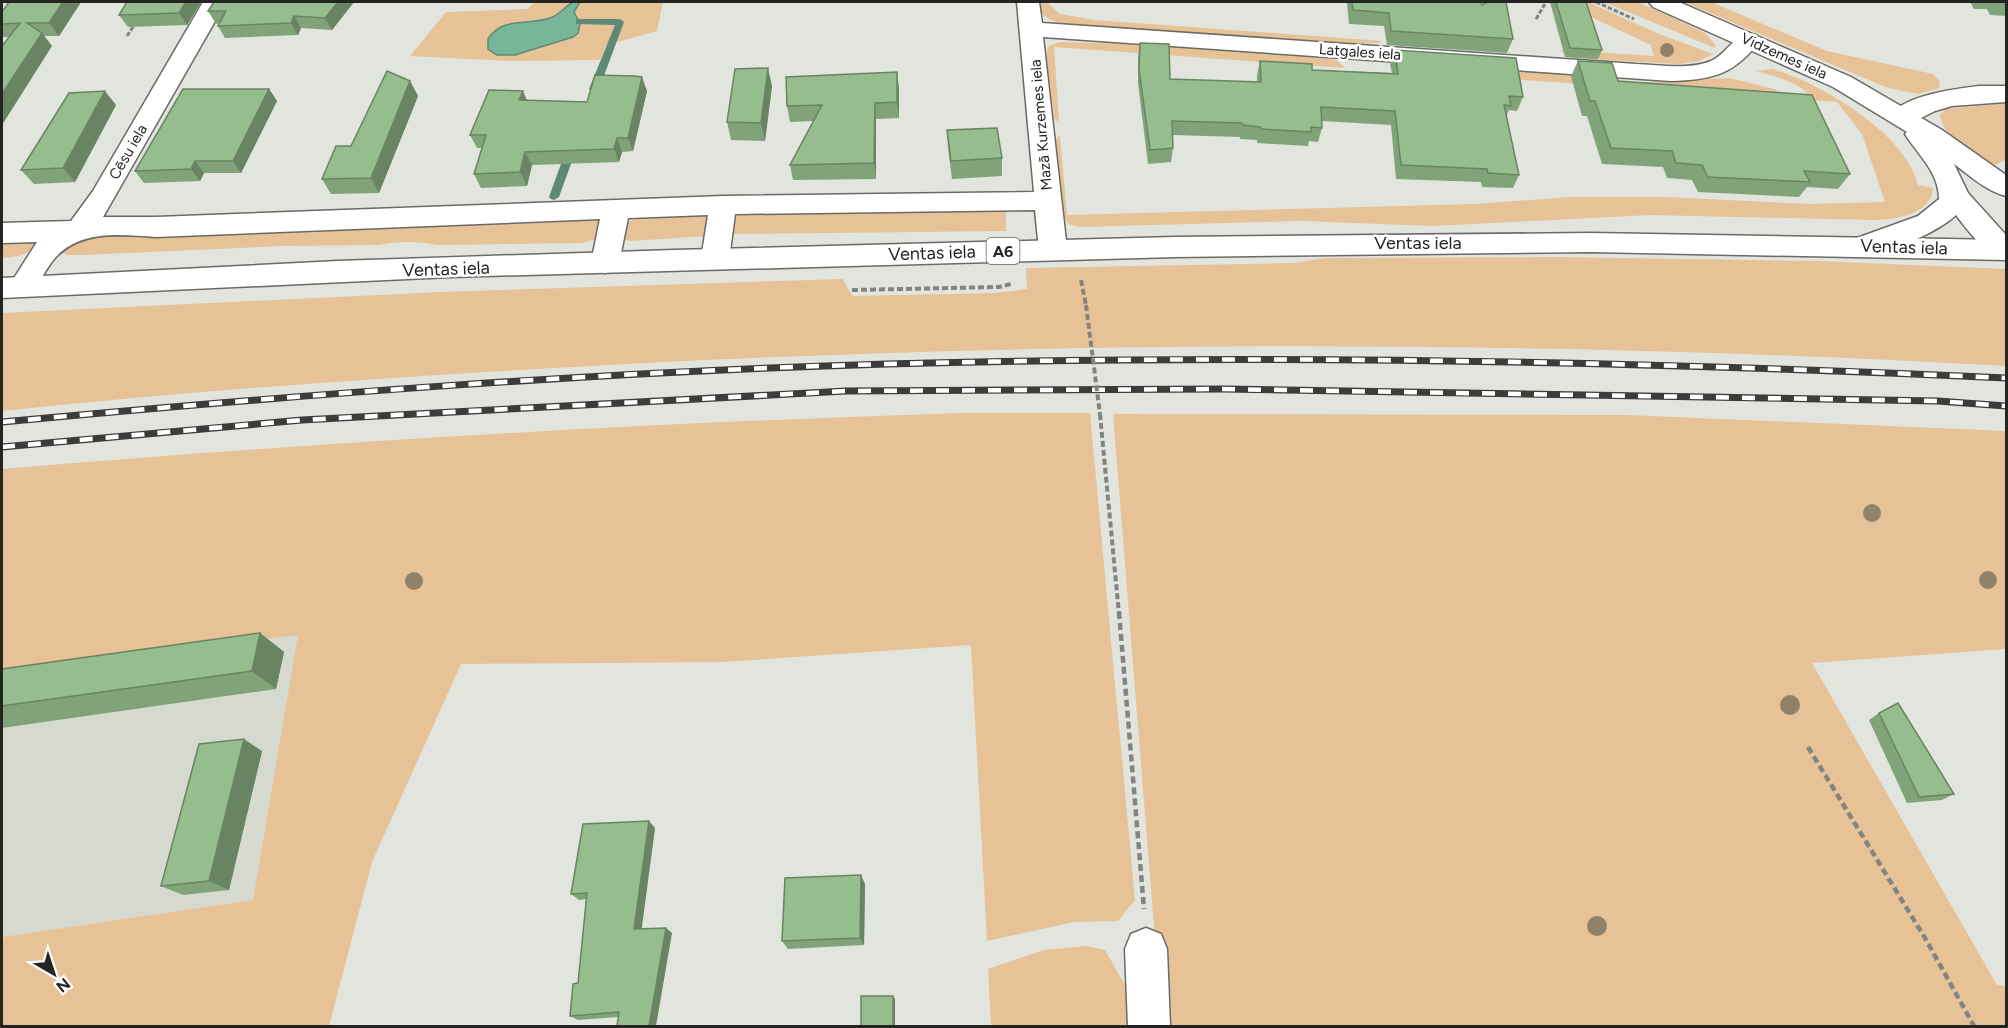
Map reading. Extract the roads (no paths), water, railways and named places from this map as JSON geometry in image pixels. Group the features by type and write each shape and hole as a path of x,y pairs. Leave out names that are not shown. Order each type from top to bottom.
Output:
{"main road":[{"name":"Cēsu iela","path":"12,287 43,253 61,239 79,230 103,196 214,2"},
{"name":"Mazā Kurzemes iela","path":"1028,2 1053,250"},
{"name":"Vidzemes iela","path":"1661,2 1842,82 1902,117"},
{"name":"Latgales iela","path":"1032,29 1658,72 1710,69 1728,61 1749,40"},
{"path":"1902,117 1919,106 1949,98 2007,94"},
{"path":"1902,117 1996,181 2007,206"},
{"path":"1902,117 1924,141 1941,166 1952,191 1967,214 2006,249"},
{"path":"1867,245 1911,231 1938,216 1951,202 1952,191"},
{"path":"2,233 41,233 111,225 180,226 723,205 1049,201"},
{"path":"715,259 723,205"},
{"path":"605,263 616,209"},
{"name":"Ventas iela","path":"12,287 715,259 1329,243 1867,245 2006,249"},
{"path":"1146,949 1149,1026"}],"waterway":[{"path":"579,22 620,22 594,89"},
{"path":"554,197 571,150"}],"railway":[{"path":"2,422 444,386 666,373 887,364 1167,360 1446,361 1726,367 2006,378"},
{"path":"2,447 302,420 846,391 1223,389 1938,401 2006,406"}]}
